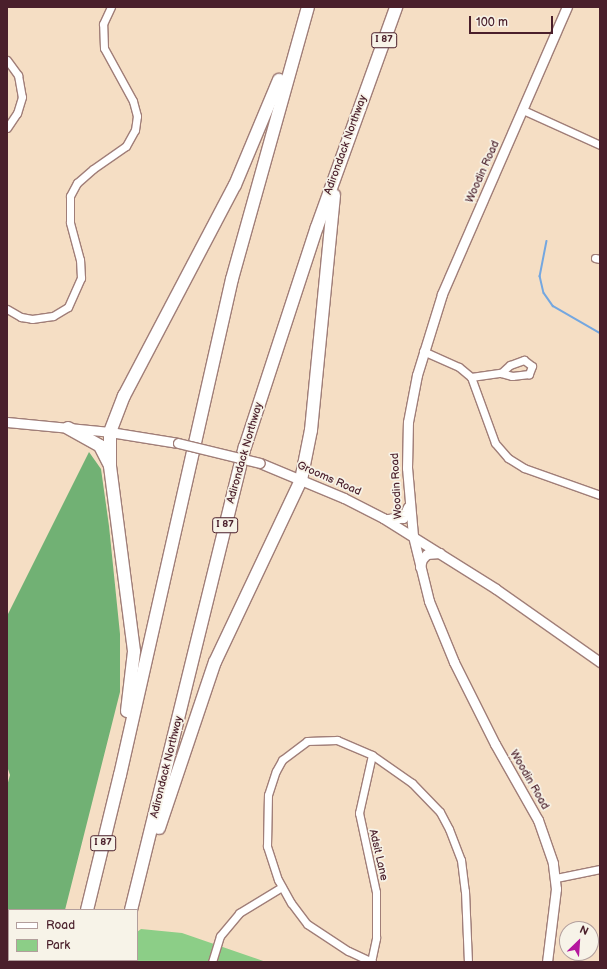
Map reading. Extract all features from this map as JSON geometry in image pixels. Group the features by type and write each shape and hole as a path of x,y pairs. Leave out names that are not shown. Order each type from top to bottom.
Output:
{"highway":[{"name":"I 87","path":"87,909 120,775 232,280 300,30 308,7"},
{"name":"Adirondack Northway","path":"131,909 245,448 275,352 337,169 396,7"},
{"path":"120,775 134,650 110,466 110,432 124,396 235,185 300,30"},
{"path":"137,889 215,662 301,480 311,430 329,229 337,169"},
{"path":"68,428 100,446 110,466"}],"street":[{"path":"7,309 21,318 32,319 53,316 68,306 81,278 80,260 70,222 70,196 77,183 93,169 126,146 135,130 137,116 134,101 117,76 103,44 103,24 111,7"},
{"name":"Woodin Road","path":"547,962 556,878 547,842 538,820 495,744 454,662 430,601 420,567 408,506 408,422 423,351 460,250 523,110 567,7"},
{"path":"7,60 18,75 22,97 17,113 7,128"},
{"path":"523,110 600,145"},
{"path":"423,351 459,367 471,376 495,443 508,458 524,468 600,495"},
{"path":"471,376 501,373"},
{"name":"Grooms Road","path":"7,422 110,432 178,443 260,463 301,480 383,518 441,554 600,662"},
{"path":"383,518 400,519 406,516 408,506"},
{"path":"420,567 422,559 426,554 433,552 441,554"},
{"path":"371,962 328,940 307,924 282,887 267,846 266,818 268,795 282,760 307,741 316,739 338,740 372,755 429,800 450,829 462,868 468,962"},
{"name":"Adsit Lane","path":"371,962 376,938 376,892 359,813 372,755"},
{"path":"556,878 600,869"},
{"path":"212,962 220,936 235,918 282,887"}],"green space":[{"path":"89,452 101,469 109,526 120,634 120,692 65,909 8,909 8,961 51,962 7,962 7,786 10,775 7,766 7,616"},
{"path":"141,929 182,933 266,962 132,962 138,961 138,931"}],"waterway":[{"path":"547,241 540,276 544,293 553,306 600,333"}]}
